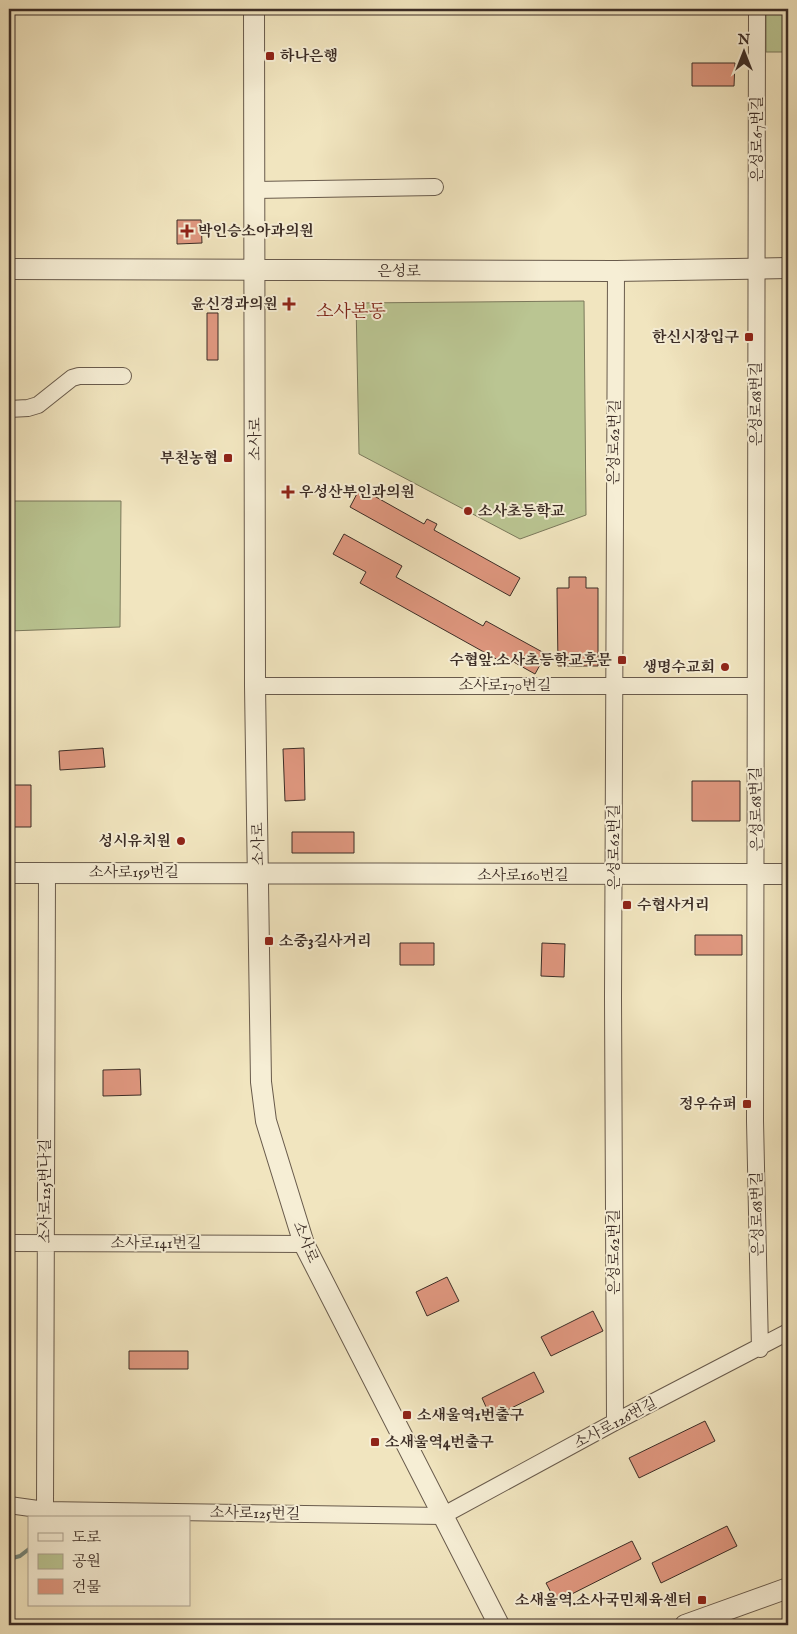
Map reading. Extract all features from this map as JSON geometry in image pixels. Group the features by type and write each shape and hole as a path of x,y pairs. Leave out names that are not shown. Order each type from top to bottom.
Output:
{"street":[{"name":"소사로","path":"254,9 255,686 261,1082 266,1121 304,1244 499,1625"},
{"name":"은성로67번길","path":"757,9 757,269"},
{"path":"255,190 435,187"},
{"name":"은성로","path":"9,270 616,271 788,268"},
{"name":"은성로68번길","path":"757,269 755,1121 760,1349"},
{"name":"은성로62번길","path":"615,1422 614,685 616,271"},
{"path":"9,410 38,405 72,378 79,376 123,376"},
{"name":"소사로170번길","path":"255,686 755,686"},
{"name":"소사로160번길","path":"259,872 614,875 788,874"},
{"name":"소사로159번길","path":"9,873 259,872"},
{"name":"소사로125번나길","path":"45,1510 47,873"},
{"name":"소사로141번길","path":"9,1243 304,1244"},
{"name":"소사로126번길","path":"442,1516 615,1422 760,1349 788,1332"},
{"name":"소사로125번길","path":"9,1505 45,1510 442,1516"},
{"path":"685,1625 788,1588"}],"green space":[{"path":"766,9 788,9 788,52 766,52"},
{"path":"584,301 586,515 520,539 359,454 356,303"},
{"path":"9,501 121,501 120,627 9,631"}],"building":[{"path":"692,63 735,63 734,86 692,86"},
{"path":"177,220 201,220 202,243 177,244"},
{"path":"207,313 218,313 218,360 207,360"},
{"path":"360,488 424,524 427,519 437,524 434,530 520,578 510,596 350,507"},
{"path":"344,534 402,566 396,577 483,626 486,621 546,654 535,674 503,656 500,661 360,583 366,572 333,554"},
{"path":"569,577 586,577 586,588 598,588 598,666 558,666 557,588 569,588"},
{"path":"103,748 105,767 60,770 59,751"},
{"path":"304,748 305,800 285,801 283,749"},
{"path":"692,781 740,781 740,821 692,821"},
{"path":"9,785 31,785 31,827 9,827"},
{"path":"292,832 354,832 354,853 292,853"},
{"path":"695,935 742,935 742,955 695,955"},
{"path":"400,943 434,943 434,965 400,965"},
{"path":"542,943 565,944 564,977 541,976"},
{"path":"140,1069 141,1095 103,1096 103,1070"},
{"path":"447,1277 459,1301 427,1316 416,1292"},
{"path":"593,1311 603,1331 551,1356 541,1337"},
{"path":"129,1351 188,1351 188,1369 129,1369"},
{"path":"534,1372 544,1392 491,1418 482,1398"},
{"path":"705,1421 715,1441 639,1478 629,1458"},
{"path":"727,1526 737,1546 661,1583 652,1563"},
{"path":"632,1541 641,1559 556,1602 546,1583"}],"waterway":[{"path":"9,1559 20,1556 28,1550"}],"place":[{"name":"하나은행","path":"270,56"},
{"name":"박인승소아과의원","path":"187,231"},
{"name":"윤신경과의원","path":"289,304"},
{"name":"한신시장입구","path":"749,337"},
{"name":"부천농협","path":"228,458"},
{"name":"우성산부인과의원","path":"288,492"},
{"name":"소사초등학교","path":"468,511"},
{"name":"수협앞.소사초등학교후문","path":"622,660"},
{"name":"생명수교회","path":"725,667"},
{"name":"성시유치원","path":"181,841"},
{"name":"수협사거리","path":"627,905"},
{"name":"소중3길사거리","path":"269,941"},
{"name":"정우슈퍼","path":"747,1104"},
{"name":"소새울역1번출구","path":"407,1415"},
{"name":"소새울역4번출구","path":"375,1442"},
{"name":"소새울역.소사국민체육센터","path":"702,1600"}],"district":[{"name":"소사본동","path":"351,311"}]}
